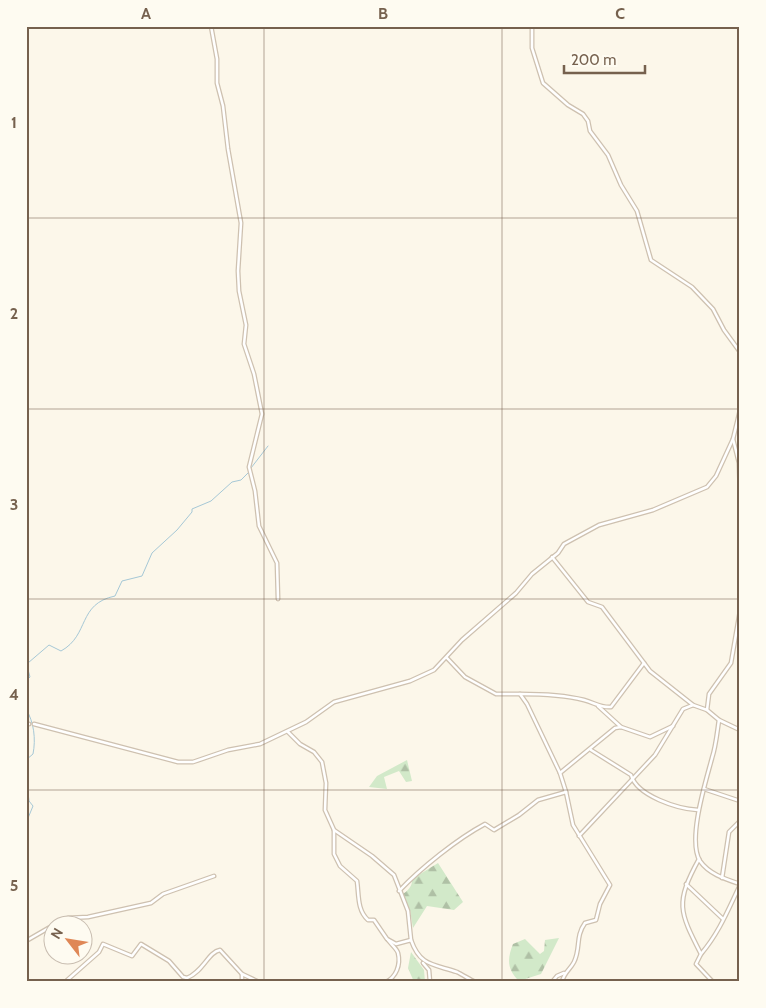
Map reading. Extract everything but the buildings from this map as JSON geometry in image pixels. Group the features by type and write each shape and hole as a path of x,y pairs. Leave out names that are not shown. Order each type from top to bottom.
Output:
{"street":[{"path":"211,26 218,59 217,82 223,106 228,149 241,224 238,271 239,291 246,325 244,344 254,374 262,414 248,467 255,491 259,526 277,563 278,599"},
{"path":"532,26 532,48 543,83 568,106 584,114 590,131 608,155 624,191 636,211 652,260 692,287 713,309 724,330 740,352"},
{"path":"34,724 178,762 193,762 228,750 260,744 288,732 334,702 410,681 434,670 462,640 516,593 532,574 564,544 599,525 653,510 707,487 716,476 733,439 740,410"},
{"path":"733,439 739,463 740,495"},
{"path":"552,557 588,602 602,607 650,671 693,705 707,710 719,720 740,730"},
{"path":"707,710 706,704 709,694 730,663 740,612"},
{"path":"447,658 465,677 496,694 548,694 585,700 604,708 611,706 644,663"},
{"path":"520,694 527,704 560,774 573,825 610,885 600,904 596,920 585,923 581,929 577,939 578,952 574,963 552,982"},
{"path":"579,836 633,782 655,755 683,709 693,705"},
{"path":"598,706 621,727 640,735 650,737 673,726"},
{"path":"713,982 696,964 720,928 740,884 722,878 704,866 697,852 698,810 719,720"},
{"path":"560,774 615,728 621,727"},
{"path":"288,732 300,744 314,752 322,762 326,783 325,810 334,830 334,854 340,866 357,881 362,913 368,920 374,920 398,952 399,966 394,976 386,982"},
{"path":"590,750 630,775 633,782 670,806 698,810"},
{"path":"704,789 740,801"},
{"path":"399,891 410,879 477,828 485,824 494,830 519,815 538,800 566,792"},
{"path":"722,878 729,832 740,821"},
{"path":"334,830 372,856 394,875 408,911 411,940 429,970 430,982"},
{"path":"699,859 683,892 684,916 701,954"},
{"path":"92,916 151,903 163,894 214,876"},
{"path":"686,884 723,919"},
{"path":"26,940 42,932"},
{"path":"387,939 396,944 411,940"},
{"path":"65,982 99,952 103,944 132,956 138,946 144,944 158,956 168,961 187,978 198,972 210,956 220,950 242,974 259,982"},
{"path":"423,962 443,970 455,972 475,982"},
{"path":"562,982 564,973"},
{"path":"242,974 242,982"}],"green space":[{"path":"407,760 412,781 406,782 399,771 384,777 387,789 369,787 377,776"},
{"path":"438,863 463,902 454,910 427,906 413,928 410,910 401,895 412,884 412,879"},
{"path":"559,938 541,974 519,981 515,977 509,964 513,944 525,939 540,954 544,951 545,940"},
{"path":"411,952 424,970 425,982 414,982 408,968"}],"waterway":[{"path":"251,468 268,446"},
{"path":"28,663 49,645 61,651 70,644 95,606 103,600 115,596 122,581 142,576 152,553 177,530 192,512 192,509 211,501 232,482 241,480 248,473"},
{"path":"26,662 30,677 26,681"},
{"path":"26,709 34,731 33,754 26,760"},
{"path":"26,776 29,801 33,806 26,823"}]}
